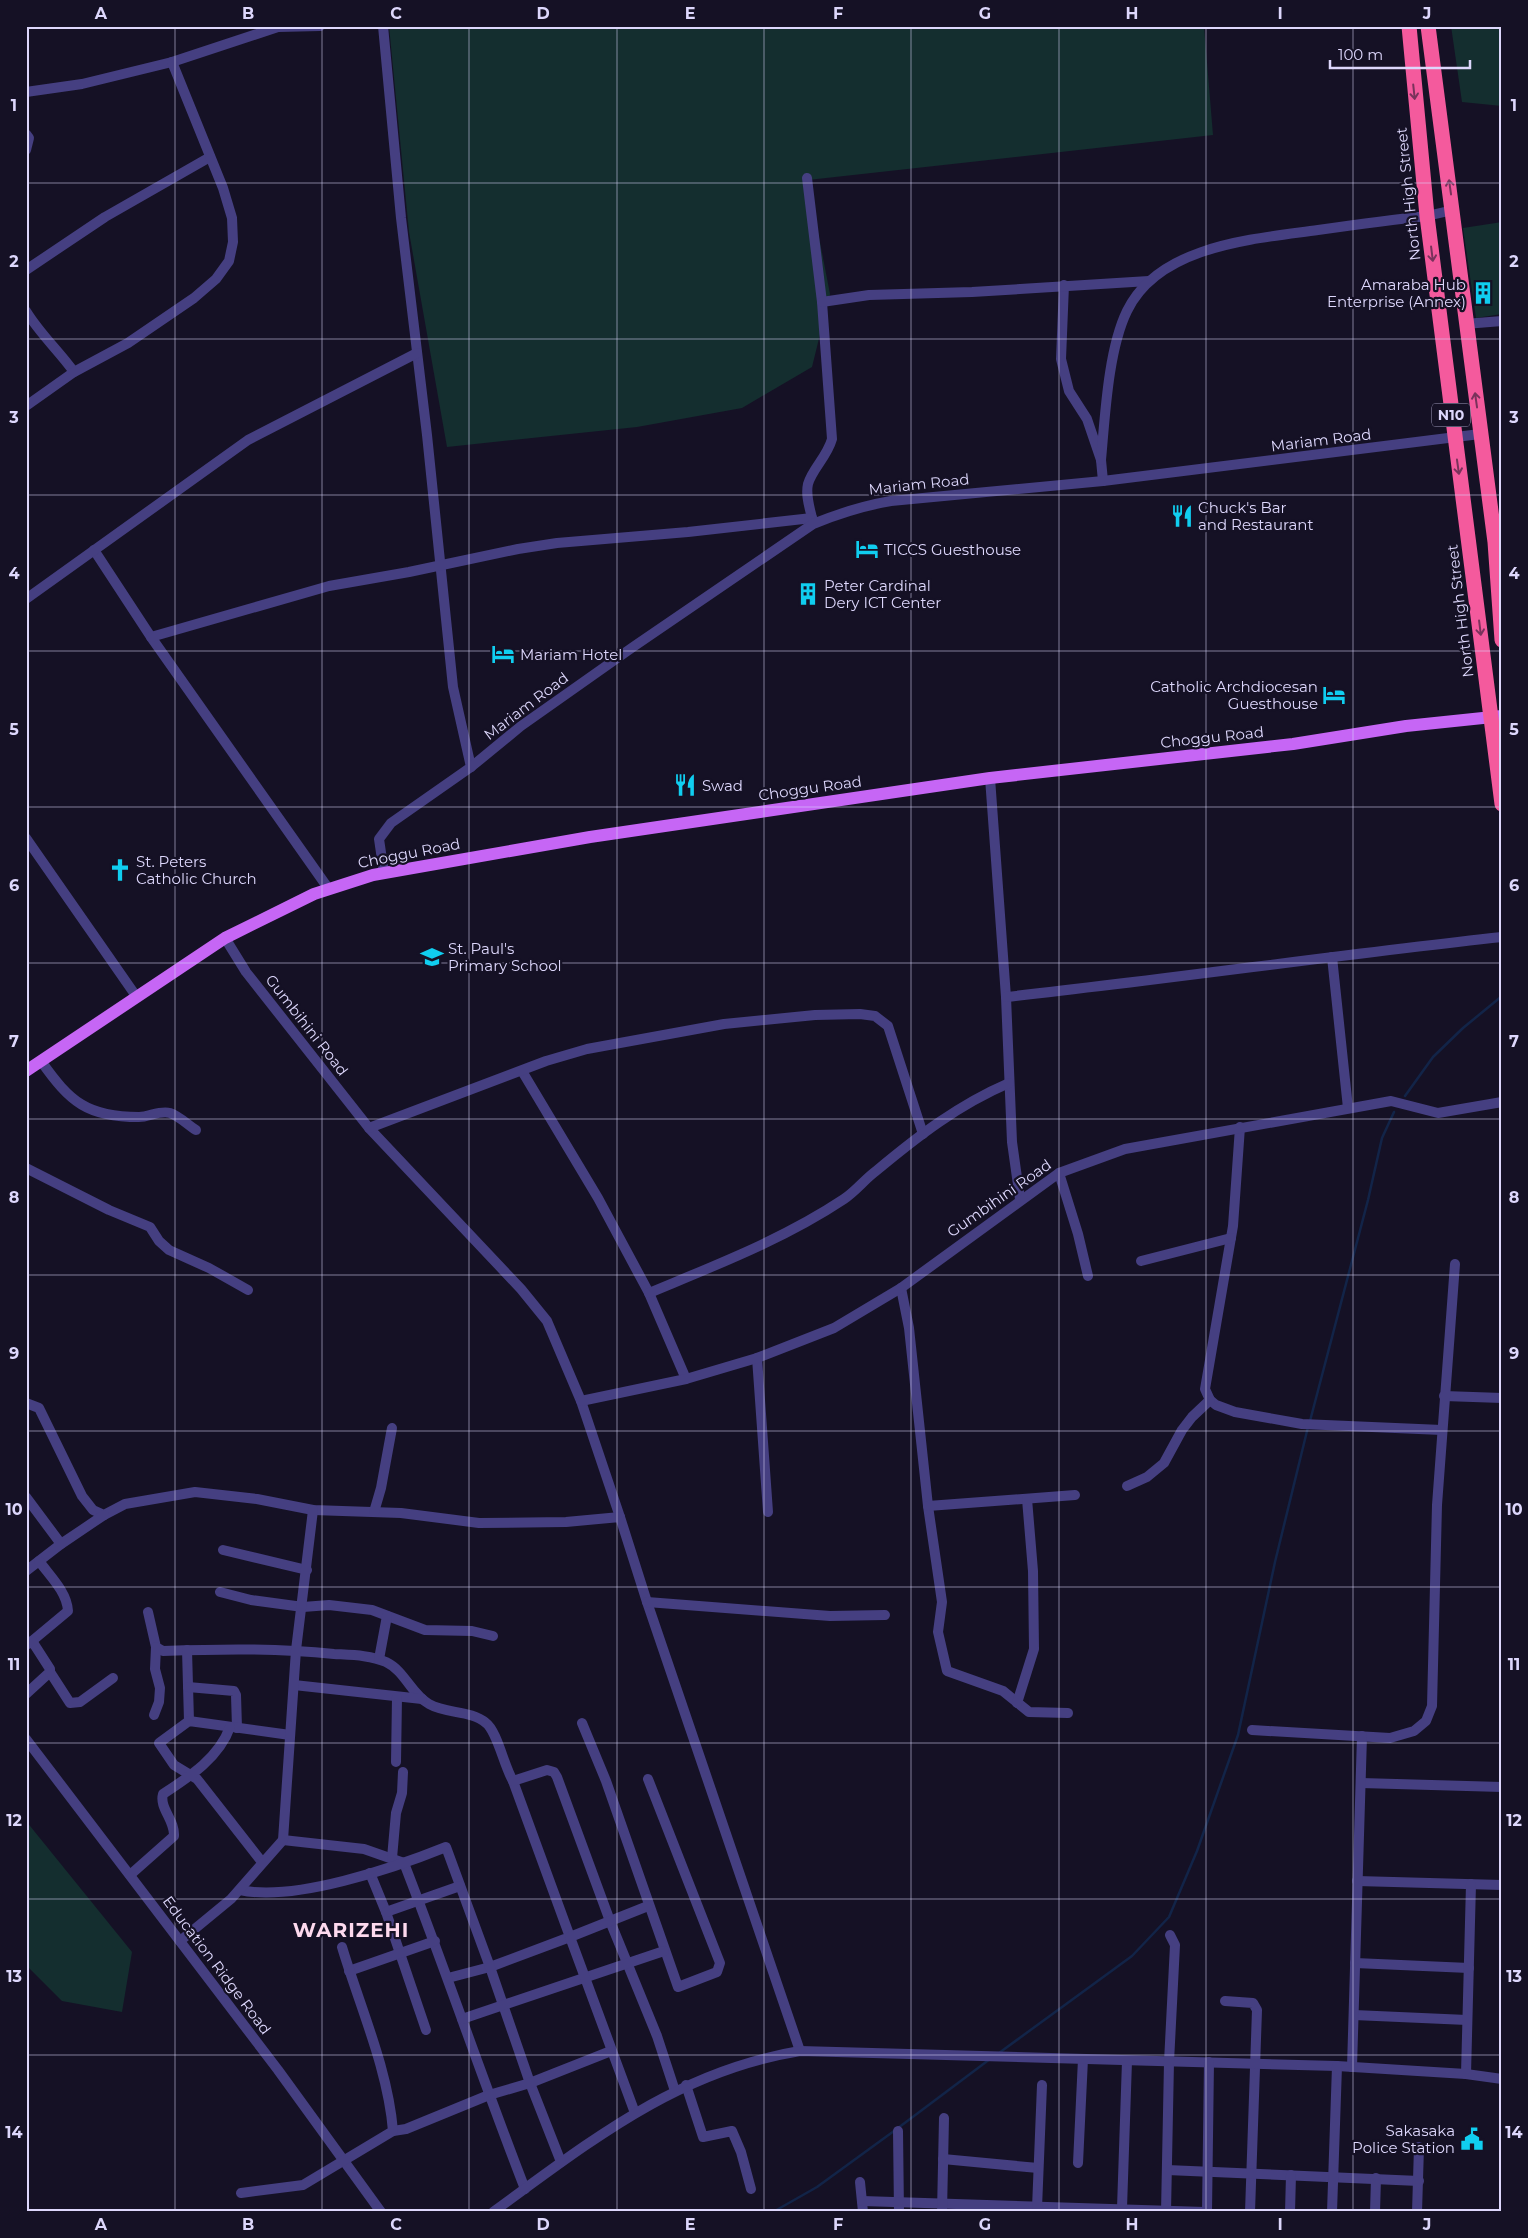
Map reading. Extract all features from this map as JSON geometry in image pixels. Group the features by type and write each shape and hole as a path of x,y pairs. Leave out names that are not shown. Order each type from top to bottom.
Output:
{"highway":[{"name":"North High Street","path":"1409,26 1427,216 1454,438 1496,716 1502,804"},
{"name":"N10","path":"1428,26 1453,210 1480,434 1498,542 1502,640"}],"main road":[{"name":"Choggu Road","path":"26,1071 225,938 328,888 384,873 600,835 990,778 1293,744 1406,726 1496,716"}],"street":[{"path":"26,92 82,84 172,62 278,27 320,26"},
{"path":"383,26 453,687 472,766"},
{"path":"26,406 74,372 128,343 194,298 216,278 229,260 233,242 232,218 172,62"},
{"path":"26,134 29,138 26,150"},
{"path":"26,270 105,217 210,157"},
{"path":"151,636 329,586 518,548 812,521 808,484 829,449 832,439 822,302 807,178"},
{"path":"1104,481 1102,460 1106,403 1117,342 1127,312 1137,294 1149,281 1179,263 1234,241 1427,216 1453,210"},
{"path":"822,302 869,295 972,292 1149,281"},
{"path":"1064,285 1061,359 1069,391 1087,419 1102,460"},
{"path":"26,311 38,331 62,354 74,372"},
{"path":"1466,324 1502,321"},
{"path":"26,599 248,440 417,353"},
{"name":"Mariam Road","path":"384,873 379,839 391,823 472,766 521,726 812,521 860,506 891,501 1104,481 1480,434"},
{"path":"94,550 151,636 328,888"},
{"path":"990,778 1006,997 1008,1083 1012,1142 1020,1199"},
{"path":"26,838 136,996"},
{"path":"1006,997 1111,986 1502,937"},
{"name":"Gumbihini Road","path":"225,938 246,972 369,1128 522,1289 547,1321 581,1401 647,1602 800,2051"},
{"path":"1332,957 1348,1108"},
{"path":"369,1128 522,1071 588,1049 724,1024 815,1015 860,1014 874,1016 888,1026 924,1134"},
{"path":"41,1060 58,1085 71,1099 80,1104 118,1117 147,1117 164,1113 171,1114 196,1130"},
{"path":"522,1071 598,1198 649,1293 686,1379"},
{"path":"649,1293 756,1247 812,1220 847,1197 874,1172 948,1115 980,1096 1008,1083"},
{"name":"Gumbihini Road","path":"581,1401 686,1379 757,1358 834,1328 901,1288 1020,1199 1059,1173 1125,1149 1391,1101 1438,1113 1502,1102"},
{"path":"1240,1127 1231,1238 1205,1389 1210,1400 1216,1405 1235,1412 1302,1424 1442,1430"},
{"path":"26,1168 109,1210 150,1226 159,1241 169,1250 209,1268 248,1290"},
{"path":"1059,1173 1076,1225 1088,1276"},
{"path":"1141,1261 1231,1238"},
{"path":"1252,1730 1390,1738 1414,1732 1426,1721 1432,1706 1437,1505 1455,1264"},
{"path":"901,1288 909,1328 928,1506 942,1602 938,1632 947,1671 1004,1691 1029,1712 1068,1713"},
{"path":"757,1358 768,1512"},
{"path":"1444,1396 1502,1398"},
{"path":"1127,1486 1147,1477 1164,1463 1182,1430 1210,1400"},
{"path":"26,1402 40,1408 82,1496 93,1510 104,1515"},
{"path":"374,1512 381,1488 392,1428"},
{"path":"26,1570 104,1515 125,1504 195,1492 257,1499 313,1510 374,1512 478,1524 566,1522 620,1517"},
{"path":"928,1506 1076,1495"},
{"path":"26,1497 61,1544"},
{"path":"1017,1703 1034,1648 1033,1571 1027,1498"},
{"path":"180,1941 240,1890 262,1862 283,1840 296,1650 303,1607 313,1510"},
{"path":"223,1550 307,1570"},
{"path":"39,1561 63,1592 68,1602 68,1611 29,1643 70,1703 80,1702 113,1678"},
{"path":"220,1592 251,1600 303,1607 329,1606 372,1610 425,1630 472,1631 494,1636"},
{"path":"647,1602 830,1616 885,1615"},
{"path":"148,1612 156,1647 155,1670 160,1688 159,1702 154,1715"},
{"path":"379,1659 386,1616"},
{"path":"156,1647 163,1651 271,1648 379,1659 396,1669 422,1699 429,1704 477,1718 487,1723 492,1729 507,1771 514,1781 635,2113"},
{"path":"187,1650 189,1721"},
{"path":"26,1694 50,1672"},
{"path":"294,1685 422,1699"},
{"path":"130,1875 174,1836 174,1825 161,1801 162,1796 192,1775 223,1745 233,1728 236,1695 234,1691 188,1686"},
{"path":"396,1762 397,1697"},
{"path":"262,1862 192,1775 174,1765 159,1743 189,1721 290,1735"},
{"path":"582,1723 606,1781 648,1906 678,1987 717,1972 720,1962 648,1779"},
{"path":"1352,2066 1362,1736"},
{"name":"Education Ridge Road","path":"26,1739 278,2070 381,2212"},
{"path":"514,1781 547,1770 554,1772 582,1841 626,1963 657,2036 675,2091"},
{"path":"392,1858 396,1813 402,1792 404,1772"},
{"path":"1361,1783 1502,1787"},
{"path":"283,1840 364,1849 404,1863 435,1940 488,2095 525,2189"},
{"path":"240,1890 257,1894 326,1885 404,1863 446,1847 504,2005 530,2083 561,2162"},
{"path":"370,1873 386,1912 426,2030"},
{"path":"1357,1881 1502,1885"},
{"path":"1466,2074 1471,1884"},
{"path":"386,1912 419,1902 460,1886"},
{"path":"448,1978 490,1967 648,1906"},
{"path":"1166,2210 1169,2062 1175,1945 1170,1935"},
{"path":"349,1971 435,1940"},
{"path":"342,1947 384,2081 392,2112 393,2132"},
{"path":"462,2019 664,1951"},
{"path":"1355,1962 1468,1968"},
{"path":"1225,2001 1253,2003 1255,2006 1250,2212"},
{"path":"1354,2015 1467,2020"},
{"path":"241,2193 303,2185 393,2132 406,2129 488,2095 530,2083 611,2051"},
{"path":"493,2212 561,2162 635,2113 686,2085 765,2056 800,2051 998,2058 1352,2066 1466,2074 1502,2079"},
{"path":"1078,2163 1084,2059"},
{"path":"1119,2209 1127,2061"},
{"path":"860,2182 863,2207 1119,2209 1206,2212 1209,2062"},
{"path":"1332,2212 1337,2066"},
{"path":"1036,2208 1042,2084"},
{"path":"686,2085 703,2137 732,2132 741,2152 751,2189"},
{"path":"943,2208 944,2118"},
{"path":"898,2131 899,2207"},
{"path":"1418,2212 1419,2147"},
{"path":"943,2159 1038,2168"},
{"path":"1167,2170 1419,2181"},
{"path":"1290,2212 1291,2175"},
{"path":"1376,2178 1376,2212"}],"green space":[{"path":"389,26 1204,26 1213,135 808,180 830,294 812,367 742,408 637,427 447,447 409,232"},
{"path":"1451,26 1502,26 1502,106 1462,102"},
{"path":"1502,222 1502,314 1476,318 1463,228"},
{"path":"26,1821 132,1952 122,2012 62,2001 26,1965"}],"waterway":[{"path":"1405,1096 1433,1057 1463,1028 1502,996"},
{"path":"1310,1421 1368,1200 1382,1138 1394,1112"},
{"path":"999,2053 1132,1956 1169,1917 1197,1851 1238,1735 1275,1562 1308,1427"},
{"path":"898,2128 990,2059"},
{"path":"773,2212 817,2187 894,2131"}],"place":[{"name":"Amaraba Hub Enterprise (Annex)","path":"1483,293"},
{"name":"Chuck's Bar and Restaurant","path":"1182,516"},
{"name":"TICCS Guesthouse","path":"867,549"},
{"name":"Peter Cardinal Dery ICT Center","path":"808,594"},
{"name":"Mariam Hotel","path":"503,654"},
{"name":"Catholic Archdiocesan Guesthouse","path":"1334,695"},
{"name":"Swad","path":"685,785"},
{"name":"St. Peters Catholic Church","path":"120,870"},
{"name":"St. Paul's Primary School","path":"432,957"},
{"name":"Sakasaka Police Station","path":"1472,2139"}],"district":[{"name":"WARIZEHI","path":"351,1930"}]}
